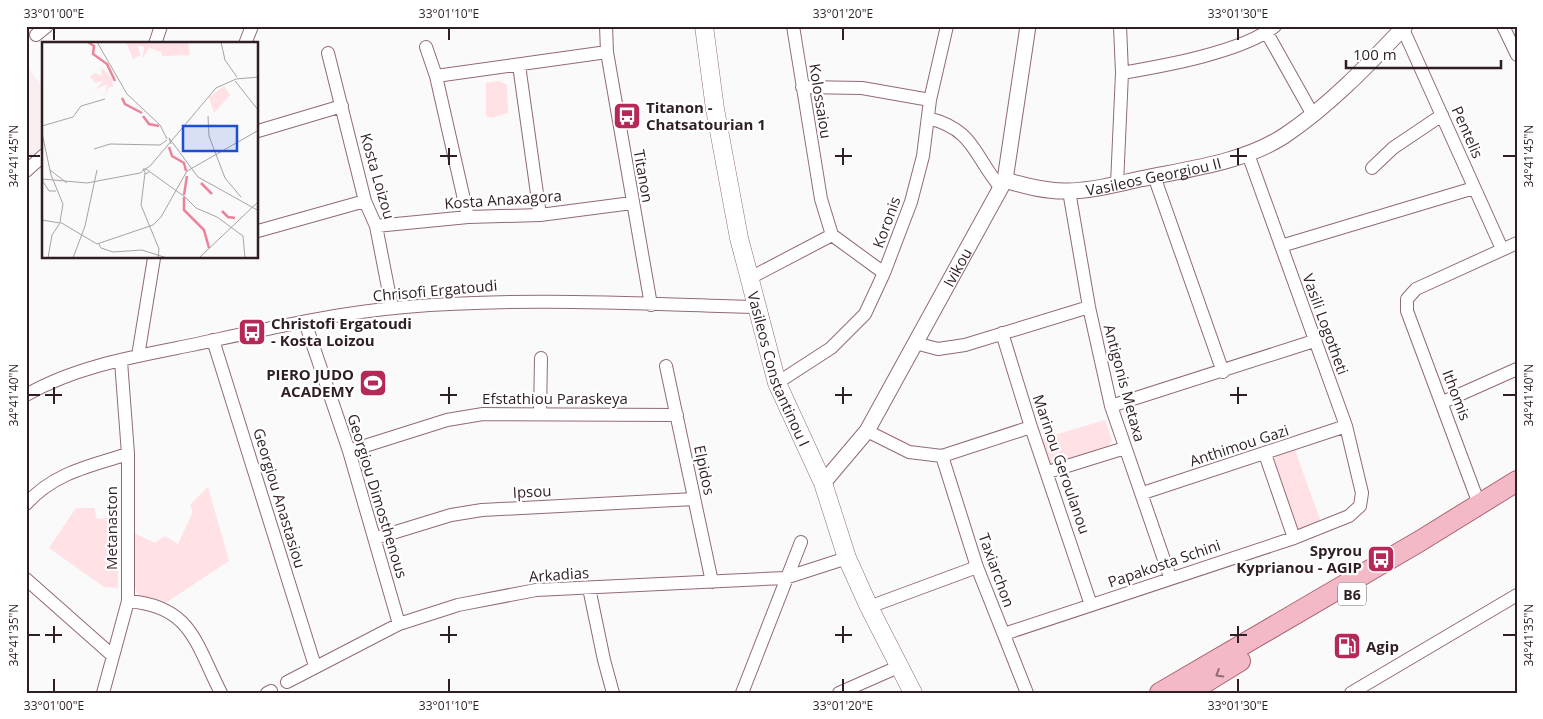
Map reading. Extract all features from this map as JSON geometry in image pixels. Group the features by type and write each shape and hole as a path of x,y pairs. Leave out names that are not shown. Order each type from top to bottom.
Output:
{"main road":[{"name":"Vasileos Constantinou I","path":"704,26 730,192 748,279 777,383 823,484 847,558 898,667 913,693"},
{"name":"B6","path":"1160,693 1420,541 1517,481"},
{"name":"B6","path":"1188,693 1425,549 1517,497"}],"street":[{"path":"36,35 47,26"},
{"path":"156,42 161,26"},
{"path":"246,42 252,26"},
{"name":"Titanon","path":"606,26 607,52 651,305"},
{"name":"Kolossaiou","path":"793,26 821,199 832,235"},
{"name":"Koronis","path":"777,383 831,348 865,314 884,273 911,202 923,156 930,100 947,26"},
{"name":"Ivikou","path":"823,484 867,431 1003,184 1028,26"},
{"path":"1118,184 1122,73 1120,26"},
{"path":"1503,26 1517,55"},
{"name":"Vasileos Georgiou II","path":"1003,184 1069,191 1118,184 1248,154 1283,136 1312,114 1363,70 1404,28"},
{"name":"Pentelis","path":"1404,28 1502,250"},
{"path":"1122,73 1175,64 1271,30 1312,114"},
{"path":"426,46 436,76 468,217"},
{"path":"436,76 607,52"},
{"name":"Kosta Loizou","path":"328,53 365,202 376,226 392,308"},
{"path":"519,65 540,214"},
{"path":"802,87 862,88 930,100"},
{"path":"259,131 342,106"},
{"path":"1372,168 1393,148 1442,115"},
{"path":"928,118 944,122 967,137 990,175 1003,184"},
{"name":"Vasili Logotheti","path":"1248,154 1346,426 1362,493 1360,506"},
{"path":"26,171 42,158"},
{"path":"1154,176 1223,372"},
{"path":"1281,246 1474,188"},
{"name":"Antigonis Metaxa","path":"1069,191 1089,307 1112,406 1125,448 1143,493 1170,578"},
{"path":"259,230 365,202"},
{"name":"Kosta Anaxagora","path":"376,226 468,217 540,214 632,203"},
{"path":"748,279 832,235 884,273"},
{"path":"1502,250 1517,243"},
{"name":"Ithomis","path":"1479,504 1407,311 1407,298 1416,289 1502,250"},
{"path":"138,356 155,259"},
{"name":"Chrisofi Ergatoudi","path":"26,395 64,376 138,356 305,322 392,308 506,301 757,308"},
{"path":"915,344 938,349 965,345 1089,307"},
{"name":"Georgiou Dimosthenous","path":"305,322 349,451 376,538 399,624"},
{"name":"Marinou Geroulanou","path":"1002,333 1031,427 1092,605"},
{"name":"Georgiou Anastasiou","path":"213,340 316,666"},
{"path":"1112,406 1223,372 1314,341"},
{"path":"540,414 541,358"},
{"name":"Metanaston","path":"102,693 128,601 128,454 121,361"},
{"name":"Elpidos","path":"666,366 712,582"},
{"path":"1442,402 1517,369"},
{"name":"Efstathiou Paraskeya","path":"349,451 448,420 483,414 677,415"},
{"name":"Anthimou Gazi","path":"1143,493 1346,426"},
{"path":"867,431 909,452 942,456 1031,427"},
{"path":"1048,472 1125,448"},
{"path":"26,504 34,495 64,474 128,454"},
{"path":"1265,454 1294,538"},
{"name":"Taxiarchon","path":"942,456 977,567 1027,693"},
{"name":"Ipsou","path":"376,538 451,515 482,510 694,499"},
{"name":"Papakosta Schini","path":"1004,634 1294,538 1349,516 1360,506"},
{"path":"742,693 801,542"},
{"name":"Arkadias","path":"288,682 399,624 458,605 536,590 786,578 847,558"},
{"path":"869,607 977,567"},
{"path":"26,579 113,656"},
{"path":"589,588 604,660 614,693"},
{"path":"1351,693 1517,594"},
{"path":"128,601 158,605 182,621 221,693"},
{"path":"839,693 898,667"}],"shaded area":[{"path":"26,65 42,86 42,150 26,162"},
{"path":"499,81 507,85 508,113 491,118 486,116 486,83"},
{"path":"1105,420 1112,440 1108,447 1054,465 1049,463 1041,439"},
{"path":"1295,450 1321,522 1298,530 1272,458"},
{"path":"208,487 229,561 164,604 139,598 135,588 134,533 155,543 165,536 178,544 193,512 190,505"},
{"path":"76,508 94,508 97,519 118,517 118,588 104,587 49,548"}],"place":[{"name":"Titanon - Chatsatourian 1","path":"627,116"},
{"name":"Christofi Ergatoudi - Kosta Loizou","path":"252,332"},
{"name":"PIERO JUDO ACADEMY","path":"373,383"},
{"name":"Spyrou Kyprianou - AGIP","path":"1381,559"},
{"name":"Agip","path":"1347,646"}]}
